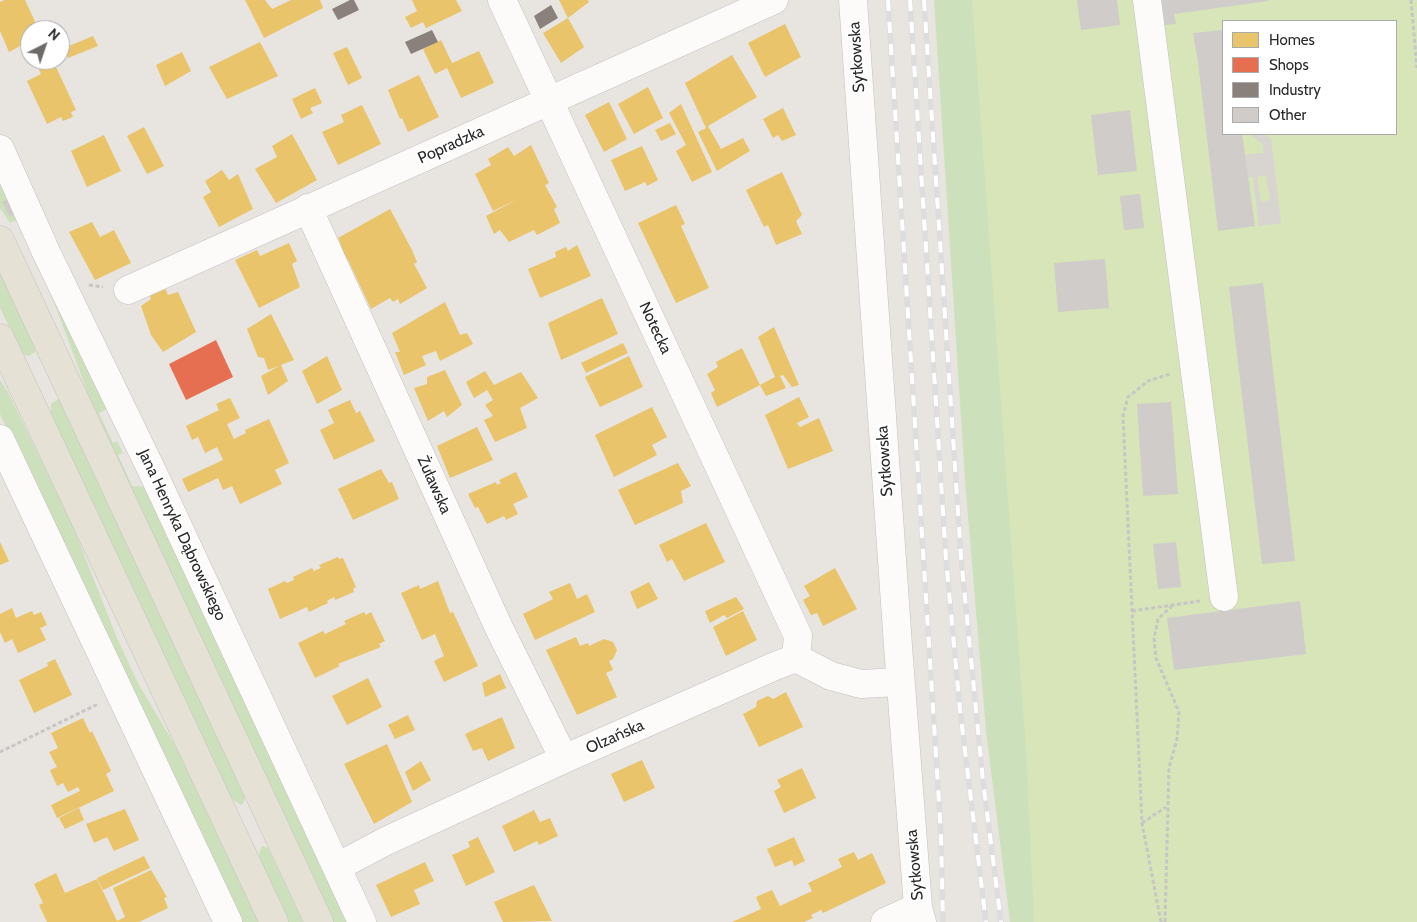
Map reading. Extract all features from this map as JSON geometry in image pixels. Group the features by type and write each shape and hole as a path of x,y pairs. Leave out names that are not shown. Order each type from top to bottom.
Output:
{"main road":[{"path":"0,240 319,922"},
{"path":"0,338 274,922"}],"street":[{"name":"Notecka","path":"502,0 798,636 796,658"},
{"name":"Popradzka","path":"128,290 774,0"},
{"name":"Sytkowska","path":"853,0 900,682 920,914"},
{"path":"1147,0 1180,268 1195,366 1224,597"},
{"name":"Jana Henryka Dąbrowskiego","path":"0,149 46,252 154,475 362,922"},
{"name":"Żuławska","path":"308,208 499,628 564,759"},
{"path":"0,361 24,391"},
{"path":"0,439 228,922"},
{"path":"796,658 831,676 861,684 900,682"},
{"name":"Olzańska","path":"337,867 386,841 564,759 796,658"},
{"path":"885,922 920,914"}],"path":[{"path":"1411,0 1417,68"},
{"path":"1161,922 1142,823 1122,416 1128,398 1148,381 1195,366"},
{"path":"1132,611 1224,597"},
{"path":"1165,922 1169,768 1177,739 1179,712 1156,658 1154,638 1158,618 1173,605"},
{"path":"0,752 119,694"},
{"path":"1142,823 1167,807"}],"green space":[{"path":"934,0 1077,0 1073,922 1010,922 986,731 965,480"},
{"path":"972,0 1417,0 1417,922 1034,922 1026,750"},
{"path":"0,164 18,220 10,223 0,208"},
{"path":"0,273 35,347 35,352 29,356 22,354 0,308"},
{"path":"61,298 114,405 99,413 113,443 117,441 123,453 118,455 132,486 153,487 356,922 332,922 97,418 54,302"},
{"path":"0,380 8,392 72,524 117,638 138,683 176,747 259,922 237,922 0,414"},
{"path":"59,399 245,796 244,802 241,805 230,798 51,415 51,404"},
{"path":"262,846 268,848 303,922 288,922 258,857"}],"shaded area":[{"path":"1251,135 1265,135 1271,139 1281,223 1259,226 1253,177 1247,177 1244,155 1264,153 1263,144","holes":["1266,175 1270,200 1261,202 1257,177"]}],"building: Homes":[{"path":"5,0 25,0 34,20 20,20 20,46 9,52 0,31 0,2"},
{"path":"245,0 265,0 272,9 291,0 320,0 323,8 264,38"},
{"path":"412,0 456,0 462,11 426,28 423,22 411,28 405,17 417,11"},
{"path":"559,0 588,0 589,2 568,18"},
{"path":"568,18 584,47 561,63 543,33"},
{"path":"785,24 801,57 765,77 748,43"},
{"path":"93,36 98,46 70,57 70,46"},
{"path":"441,40 452,63 479,51 494,83 461,98 447,68 435,74 423,49"},
{"path":"260,42 278,76 227,99 209,67"},
{"path":"347,47 362,78 348,85 333,53"},
{"path":"182,52 191,71 165,86 156,65"},
{"path":"732,55 757,97 708,126 721,149 743,138 750,151 717,171 698,132 706,128 685,83"},
{"path":"39,70 57,70 76,110 71,112 73,117 63,121 61,117 47,124 27,81 41,74"},
{"path":"419,75 439,117 408,132 402,118 400,119 388,90"},
{"path":"648,87 663,118 634,134 618,104"},
{"path":"315,88 322,103 310,108 313,113 301,119 292,99"},
{"path":"609,102 627,139 604,152 585,115"},
{"path":"681,104 712,172 692,182 676,151 686,145 669,113"},
{"path":"362,105 381,144 338,165 322,132 344,122 341,115"},
{"path":"783,108 796,135 782,141 778,135 773,138 763,119"},
{"path":"670,123 676,134 661,141 655,130"},
{"path":"144,127 164,166 147,174 127,136"},
{"path":"292,134 317,180 276,203 255,169 277,157 272,146"},
{"path":"104,135 121,171 87,187 71,151"},
{"path":"531,145 549,183 545,185 557,207 554,209 560,223 537,235 534,230 509,242 500,230 494,234 486,216 518,199 493,211 475,174 491,165 488,159 508,147 514,156"},
{"path":"642,146 658,180 647,186 645,182 625,191 611,160"},
{"path":"222,170 229,180 238,174 253,209 219,227 203,197 211,192 205,181"},
{"path":"782,172 802,215 796,221 802,234 776,245 768,225 764,227 746,190"},
{"path":"676,205 685,224 681,226 709,288 676,303 638,223"},
{"path":"390,209 412,250 417,262 414,264 427,288 400,304 398,299 393,302 390,298 371,309 348,260 340,264 334,247 341,244 338,238"},
{"path":"92,222 100,237 114,230 131,263 95,280 69,232"},
{"path":"289,243 297,261 292,264 300,287 259,308 235,260 257,250 260,256"},
{"path":"577,245 591,276 540,298 528,269 556,257 555,252 566,247 568,251"},
{"path":"163,283 168,295 178,292 196,332 163,352 151,335 141,306 151,299 148,290"},
{"path":"602,298 618,334 561,360 548,323"},
{"path":"445,302 460,335 467,333 473,344 440,361 436,351 422,356 426,365 404,375 395,352 400,352 392,333"},
{"path":"271,314 294,360 281,365 288,381 268,395 261,376 279,366 268,370 264,358 258,357 247,329"},
{"path":"774,327 799,385 792,387 783,375 780,376 786,388 766,396 760,385 775,377 758,337"},
{"path":"623,343 628,353 586,373 581,363"},
{"path":"742,348 760,385 717,407 711,393 715,390 707,374 718,367 716,362"},
{"path":"327,356 342,390 317,404 302,371"},
{"path":"629,356 643,387 600,407 585,377"},
{"path":"445,370 462,405 447,417 444,411 428,421 414,388 427,384 427,377"},
{"path":"485,371 494,385 521,372 538,398 520,408 527,428 495,442 484,420 493,416 485,405 493,400 487,390 474,398 466,382"},
{"path":"799,397 809,417 797,423 800,427 819,418 833,451 788,469 765,415"},
{"path":"230,398 240,418 227,424 234,439 246,433 245,430 269,419 289,463 275,470 282,484 240,504 232,486 223,490 218,478 188,492 182,479 223,460 217,447 205,453 198,437 192,440 186,426 219,410 216,404"},
{"path":"350,400 356,413 360,411 375,441 334,460 320,430 334,423 328,410"},
{"path":"652,407 667,437 652,445 657,455 614,477 595,435"},
{"path":"477,427 493,460 450,478 437,446"},
{"path":"678,463 691,486 681,491 683,503 635,525 618,490"},
{"path":"381,469 389,483 392,482 399,499 353,520 338,489"},
{"path":"516,472 528,497 513,504 518,514 506,520 504,516 487,524 478,507 475,508 468,494 496,482 497,485 501,483 499,480"},
{"path":"706,523 725,562 684,581 672,559 667,562 659,545"},
{"path":"0,542 9,561 0,565"},
{"path":"338,557 339,559 343,558 356,587 353,589 354,592 335,600 334,597 327,601 328,603 309,612 307,607 280,619 268,589 285,581 287,583 294,580 293,577 312,568 314,571 321,568 319,565"},
{"path":"835,568 857,609 823,626 817,613 811,615 803,600 810,596 804,586"},
{"path":"438,581 450,613 453,612 478,666 444,682 434,661 444,656 435,634 422,640 401,593 419,585 420,589"},
{"path":"649,582 658,599 637,609 630,592"},
{"path":"570,583 577,599 587,594 595,612 535,640 523,614 553,599 549,592"},
{"path":"736,597 744,609 727,618 724,615 710,623 705,611"},
{"path":"12,608 16,618 32,611 34,615 41,612 47,625 40,628 46,640 18,653 12,639 5,643 0,632 0,614"},
{"path":"743,611 757,640 726,656 713,627"},
{"path":"364,612 366,615 371,612 385,641 379,644 381,647 338,664 340,666 315,678 298,643 323,631 325,634 346,624 344,621"},
{"path":"576,637 580,646 588,643 589,646 604,639 613,642 617,650 613,659 609,661 613,670 606,673 617,697 577,715 546,650"},
{"path":"55,659 72,695 34,713 19,680 48,666 47,663"},
{"path":"500,674 506,688 485,697 482,683"},
{"path":"368,678 382,707 347,725 332,696"},
{"path":"786,692 803,727 759,747 743,714 756,707 757,701 768,696 773,699"},
{"path":"408,715 415,730 395,739 388,725"},
{"path":"502,717 515,748 488,761 482,748 473,751 465,734"},
{"path":"83,718 90,733 92,731 111,771 106,774 114,791 57,818 51,805 80,791 78,787 68,792 63,783 57,786 50,770 57,767 49,752 58,748 51,733"},
{"path":"387,744 412,802 374,824 344,764"},
{"path":"642,760 655,788 624,802 611,774"},
{"path":"421,761 431,780 413,791 405,772"},
{"path":"802,768 816,798 784,813 774,791 781,787 777,780"},
{"path":"79,808 84,820 65,829 59,818"},
{"path":"125,809 139,840 114,851 107,837 94,843 86,824"},
{"path":"534,810 540,822 550,818 558,836 539,845 537,841 514,852 502,826"},
{"path":"478,837 495,872 466,886 452,855 470,847 468,842"},
{"path":"794,837 805,861 794,866 792,860 775,867 767,849"},
{"path":"854,852 858,860 872,853 886,883 823,913 821,910 811,915 813,918 804,922 732,922 761,909 756,897 772,890 780,906 812,891 808,883 842,867 838,859"},
{"path":"144,856 150,868 103,890 97,878"},
{"path":"425,862 434,881 414,890 420,904 391,917 376,885"},
{"path":"151,870 167,897 164,898 168,908 139,922 47,922 39,905 43,903 34,884 56,873 65,893 97,879 117,921 125,917 113,888"},
{"path":"534,885 552,921 503,922 494,902"}],"building: Shops":[{"path":"216,340 233,377 186,400 169,364"}],"building: Industry":[{"path":"350,0 354,0 359,10 338,20 332,9"},
{"path":"551,5 558,18 540,29 534,16"},
{"path":"432,30 438,42 411,54 405,42"}],"building: Other":[{"path":"1077,0 1117,0 1120,25 1081,30"},
{"path":"1161,0 1268,1 1174,14 1176,24 1165,25"},
{"path":"1222,30 1222,135 1242,135 1255,226 1218,231 1193,33"},
{"path":"1130,110 1137,171 1098,175 1091,115"},
{"path":"1140,194 1144,228 1124,230 1120,196"},
{"path":"10,198 17,213 10,217 2,202"},
{"path":"1105,259 1109,308 1058,312 1054,263"},
{"path":"1263,283 1295,561 1262,564 1229,287"},
{"path":"1171,402 1178,494 1143,496 1137,404"},
{"path":"1176,542 1181,587 1158,589 1153,544"},
{"path":"1300,601 1306,654 1174,670 1167,618"}],"railway":[{"path":"888,0 941,834 943,922"},
{"path":"910,0 946,559 960,710 986,922"},
{"path":"924,0 961,557 983,781 1001,922"}]}
